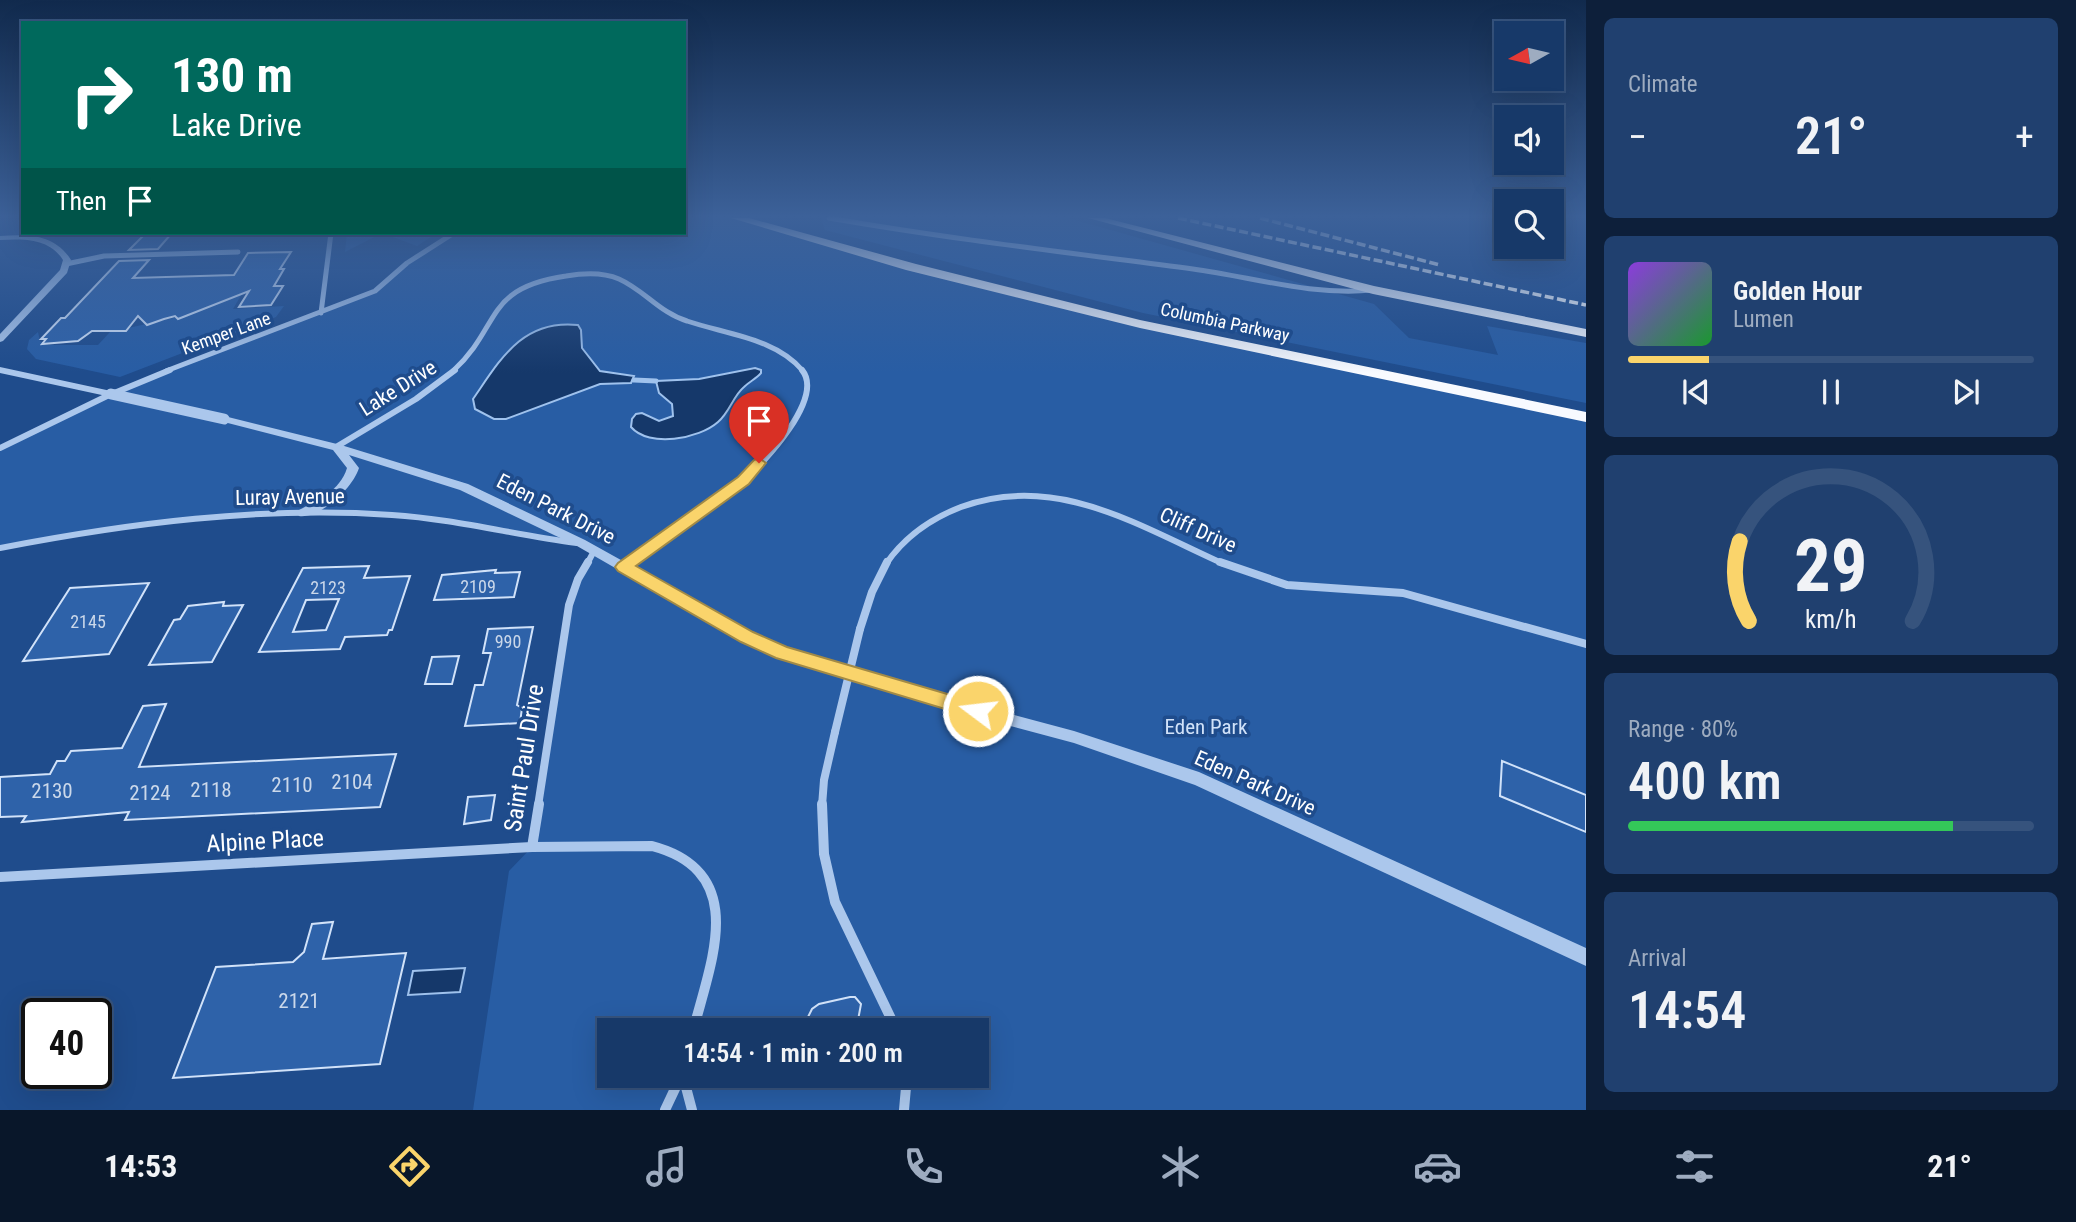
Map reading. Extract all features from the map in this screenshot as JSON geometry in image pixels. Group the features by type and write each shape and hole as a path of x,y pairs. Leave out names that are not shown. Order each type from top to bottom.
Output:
{"highway":[{"name":"Columbia Parkway","path":"922,270 1140,324 1586,417"}],"main road":[{"path":"1291,270 1373,290 1586,333"}],"street":[{"path":"0,339 64,270"},
{"path":"321,313 326,270"},
{"name":"Kemper Lane","path":"0,448 107,396 200,357 375,291 399,270"},
{"path":"1202,270 1339,292 1373,290"},
{"name":"Lake Drive","path":"337,447 356,432 443,381 477,345 498,303 535,283 558,277 598,275 620,280 654,307 674,317 762,345 801,368 809,382 798,416 744,480 623,567"},
{"name":"Eden Park Drive","path":"5,371 337,447 464,487 581,543 747,637 782,653 954,705 1074,737 1199,779 1586,957"},
{"path":"303,513 332,496 348,482 353,468 337,447"},
{"name":"Cliff Drive","path":"891,1018 844,923 828,874 821,805 825,765 871,590 881,569 919,529 973,500 1028,492 1083,502 1273,581 1402,593 1586,644"},
{"name":"Luray Avenue","path":"0,548 139,524 303,513 391,515 449,520 581,543"},
{"name":"Saint Paul Drive","path":"594,551 578,579 569,605 532,847 652,846 671,851 698,869 708,885 717,909 717,936 696,1018"},
{"name":"Alpine Place","path":"0,877 532,847"},
{"path":"665,1110 676,1088"},
{"path":"686,1088 692,1110"},
{"path":"904,1110 906,1088"}],"green space":[{"name":"Eden Park","path":"400,270 922,270 1140,324 1586,417 1586,1110 473,1110 509,871 532,847 569,605 595,549 456,521 338,513 200,518 0,548 0,448 107,396 375,291"},
{"path":"977,270 1252,270 1374,304 1409,338 1498,355 1487,326 1586,343 1586,403 1143,313"},
{"path":"243,292 233,309 284,306 276,317 120,377 36,359 27,349 29,340 38,332 40,341 45,345 98,345 110,332 178,317"}],"shaded area":[{"path":"559,325 578,325 582,348 600,371 634,376 631,383 600,384 506,419 494,419 475,409 473,399 493,370 527,335"},
{"path":"755,368 761,370 761,373 740,391 722,418 710,428 687,437 661,439 639,434 631,427 636,414 642,413 659,421 673,416 672,404 659,393 656,381 699,379"},
{"path":"465,968 460,992 408,995 413,971"}],"building":[{"path":"111,270 140,270 133,278 234,275 237,270 284,270 274,286 283,286 271,305 239,307 249,291 178,319 175,316 147,325 138,316 126,331 92,331 78,341 42,344 46,339 41,339"},
{"path":"369,566 364,578 410,576 392,630 389,630 387,635 345,637 340,649 259,652 303,568","holes":["339,599 326,630 293,632 306,600"]},
{"path":"496,570 495,573 520,572 514,597 434,600 442,575"},
{"path":"149,583 109,654 23,661 70,588"},
{"path":"224,602 223,606 243,605 212,662 149,665 174,620 180,619 188,606"},
{"path":"533,627 517,705 522,708 520,723 465,726 475,685 483,685 491,653 483,653 488,629"},
{"path":"459,656 452,684 425,684 432,657"},
{"path":"166,704 139,767 396,754 380,807 125,820 129,812 22,822 26,816 0,817 0,777 50,774 57,761 65,761 71,751 122,748 143,706"},
{"path":"1502,761 1586,795 1586,832 1500,796"},
{"path":"495,795 491,820 464,824 468,797"},
{"path":"333,922 323,959 406,953 380,1064 173,1078 216,967 293,962 304,952 312,924"},
{"path":"855,997 861,1004 858,1018 808,1018 812,1009 819,1004"}],"waterway":[{"path":"634,380 656,381"}],"railway":[{"path":"1421,270 1586,305"}],"route":[{"path":"759,463 744,480 623,567 747,637 782,653 978,711"}]}
